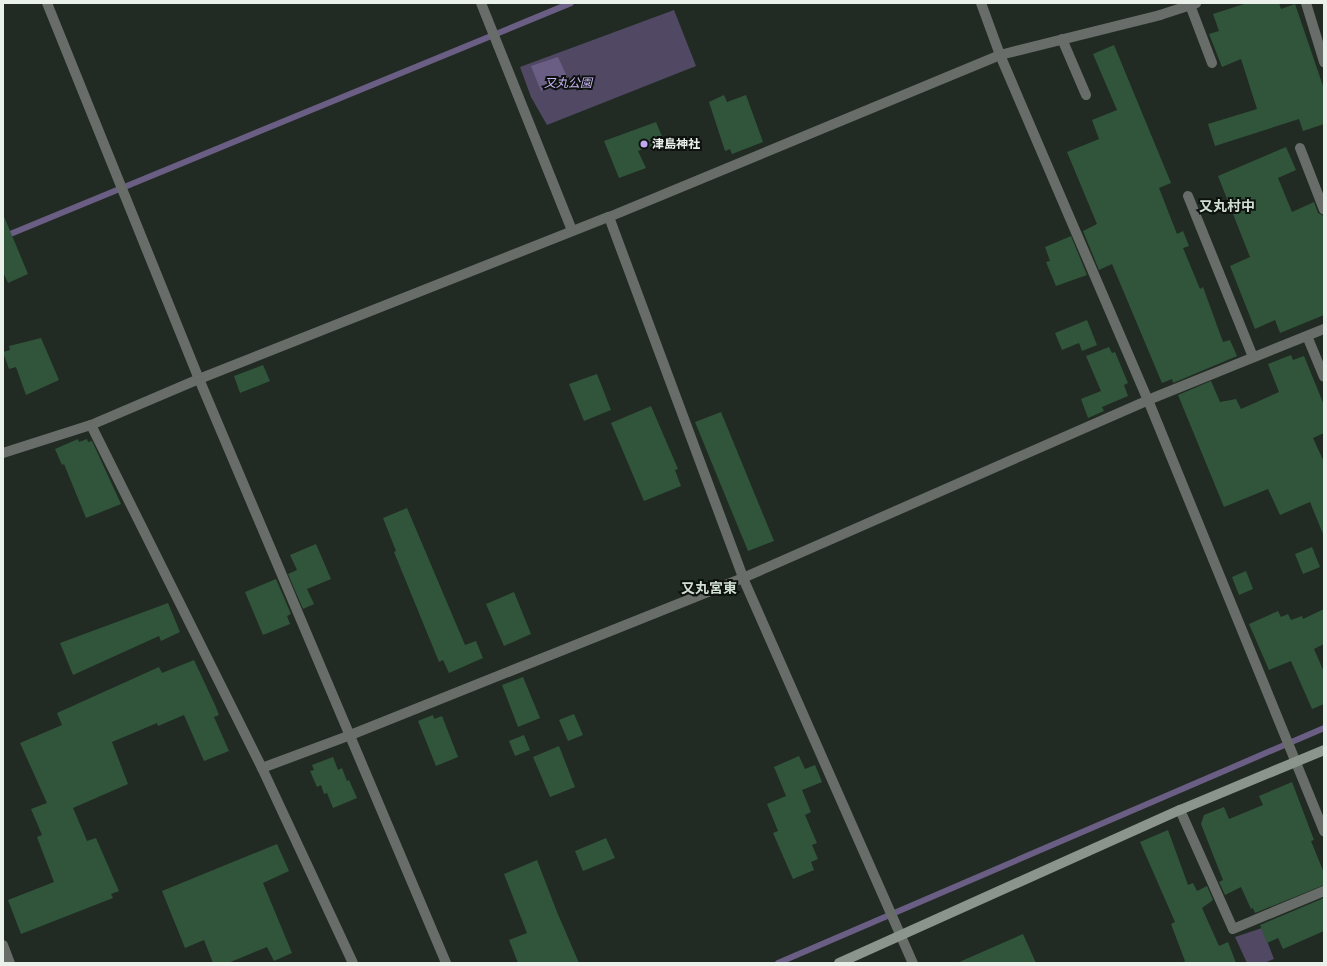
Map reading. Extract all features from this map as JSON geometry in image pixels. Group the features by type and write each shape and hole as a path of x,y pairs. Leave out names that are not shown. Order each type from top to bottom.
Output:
{"street":[{"path":"47,3 199,379 348,736 446,963"},
{"path":"481,3 572,231"},
{"path":"981,3 1000,55 1148,400 1297,762 1324,832"},
{"path":"1306,3 1324,62"},
{"path":"3,453 91,425 199,379 609,217 1000,55 1193,4 1212,64"},
{"path":"1062,39 1086,95"},
{"path":"1300,148 1324,210"},
{"path":"1188,196 1253,357"},
{"path":"609,217 743,578 913,963"},
{"path":"262,768 348,736 743,578 1148,400 1324,329"},
{"path":"1307,336 1324,377"},
{"path":"91,425 262,768 353,963"},
{"path":"839,963 1180,810 1324,750"},
{"path":"1180,810 1233,929 1324,891"},
{"path":"3,945 10,963"}],"green space":[{"name":"又丸公園","path":"674,10 696,66 547,125 531,97 520,67"},
{"path":"1262,928 1274,959 1264,963 1247,963 1235,937"}],"shaded area":[{"path":"558,57 568,79 541,91 531,66"}],"building":[{"path":"1247,3 1279,3 1281,9 1295,4 1324,89 1324,124 1303,131 1299,119 1215,146 1208,124 1257,109 1241,59 1222,67 1209,34 1219,31 1213,14"},
{"path":"1114,45 1171,183 1159,188 1177,234 1183,231 1189,246 1183,248 1200,289 1203,287 1223,342 1230,340 1237,356 1173,383 1172,379 1162,383 1112,264 1099,270 1083,231 1097,224 1067,152 1099,139 1092,120 1117,110 1093,54"},
{"path":"724,95 727,102 746,95 763,142 732,154 730,149 725,151 709,102"},
{"path":"656,122 664,141 638,151 646,168 619,178 604,141"},
{"path":"1286,147 1296,170 1278,178 1292,212 1314,202 1318,213 1324,216 1324,315 1280,333 1275,320 1255,329 1230,266 1250,257 1218,176"},
{"path":"3,214 28,274 8,283 3,272"},
{"path":"1071,236 1087,275 1056,286 1046,262 1050,261 1045,247"},
{"path":"1087,320 1097,345 1082,351 1079,343 1062,350 1055,333"},
{"path":"41,338 59,380 26,395 16,367 9,369 3,352 10,350 9,346"},
{"path":"1109,347 1112,353 1115,352 1128,383 1124,385 1128,396 1102,407 1104,411 1088,418 1081,399 1101,391 1086,356"},
{"path":"1291,355 1293,360 1304,356 1324,405 1324,433 1313,438 1324,462 1323,534 1310,502 1280,515 1268,489 1224,507 1178,395 1211,381 1220,402 1236,399 1241,409 1279,392 1268,364"},
{"path":"263,365 270,381 240,393 234,376"},
{"path":"597,374 611,410 584,421 569,384"},
{"path":"651,406 678,469 675,470 681,486 644,501 611,423"},
{"path":"721,412 774,541 748,551 695,422"},
{"path":"78,439 79,442 87,439 88,442 92,441 121,504 86,518 64,464 62,465 55,449"},
{"path":"407,508 465,645 476,641 483,658 449,673 443,660 439,662 394,552 396,551 383,518"},
{"path":"316,544 331,579 307,589 314,604 303,609 288,574 297,570 290,555"},
{"path":"1312,547 1320,567 1303,574 1295,554"},
{"path":"1246,571 1253,589 1239,595 1232,577"},
{"path":"276,579 291,614 287,616 290,624 263,635 245,592"},
{"path":"514,592 531,634 504,646 486,604"},
{"path":"168,603 180,632 161,641 159,636 73,675 60,643"},
{"path":"1324,609 1324,644 1314,649 1324,672 1324,704 1312,709 1291,661 1269,670 1249,624 1278,611 1281,617 1288,614 1291,620 1302,616 1303,619"},
{"path":"194,660 219,715 214,717 229,751 204,761 184,715 158,726 157,723 112,742 128,784 73,808 87,841 96,838 119,891 111,894 113,898 21,934 8,900 54,882 37,837 42,835 31,809 47,803 20,743 62,725 57,713 159,667 162,673"},
{"path":"523,677 540,718 518,727 502,685"},
{"path":"574,714 583,735 568,741 559,720"},
{"path":"433,715 434,719 442,716 458,757 436,766 418,721"},
{"path":"524,735 530,750 515,756 509,741"},
{"path":"559,746 575,787 550,797 533,757"},
{"path":"799,756 805,769 815,765 822,782 802,790 811,812 805,815 817,843 812,845 818,859 811,862 814,870 793,879 773,833 778,831 767,804 786,796 774,767"},
{"path":"333,757 338,770 342,768 347,781 349,780 357,798 333,808 327,793 324,794 321,785 317,787 310,771 314,770 312,765"},
{"path":"1292,782 1314,840 1311,841 1324,873 1324,885 1255,913 1253,908 1251,909 1241,887 1225,895 1219,882 1223,880 1201,824 1204,815 1224,807 1229,819 1263,805 1259,796"},
{"path":"1168,830 1188,885 1193,883 1197,891 1207,886 1213,900 1202,908 1219,946 1228,942 1236,963 1181,963 1185,961 1171,924 1175,922 1140,842"},
{"path":"606,838 615,858 583,871 575,851"},
{"path":"277,844 289,871 263,883 292,953 274,961 267,947 228,963 213,963 204,940 185,948 162,891"},
{"path":"537,860 579,963 518,963 509,940 527,933 504,874"},
{"path":"1324,898 1324,931 1283,949 1278,938 1267,943 1260,925"},
{"path":"1023,934 1036,963 957,963"}],"waterway":[{"path":"3,237 571,3"},
{"path":"778,963 1324,728"}],"place":[{"name":"津島神社","path":"644,144"}],"district":[{"name":"又丸村中","path":"1227,206"},
{"name":"又丸宮東","path":"709,588"}]}
